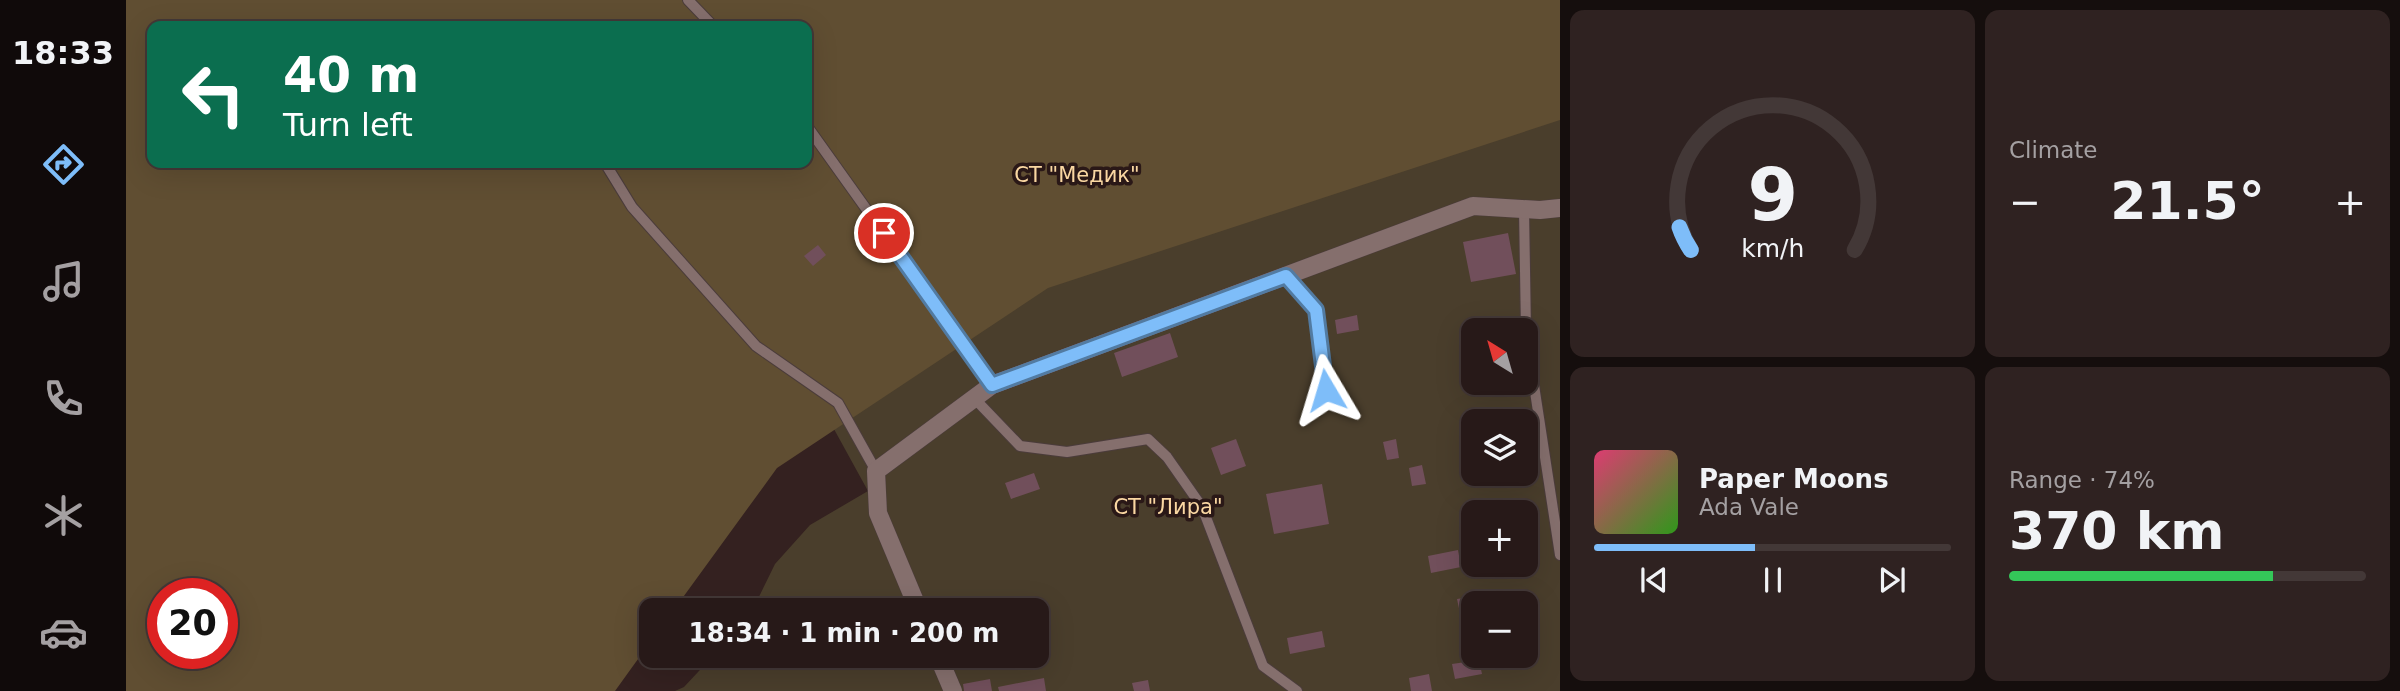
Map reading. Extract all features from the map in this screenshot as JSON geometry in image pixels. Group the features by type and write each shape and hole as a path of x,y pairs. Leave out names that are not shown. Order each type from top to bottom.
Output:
{"street":[{"path":"914,598 878,513 876,471 992,385 1474,206 1540,211 1560,208"},
{"path":"943,668 953,691"}],"lane":[{"path":"688,0 708,21"},
{"path":"812,133 992,385"},
{"path":"609,168 632,207 756,346 838,404 876,471"},
{"path":"1524,209 1526,318"},
{"path":"1286,276 1316,310 1326,390"},
{"path":"1536,396 1560,555"},
{"path":"974,398 1020,446 1067,452 1148,439 1167,457 1202,507 1263,666 1297,691"}],"green space":[{"name":"СТ \"Медик\"","path":"126,0 1560,0 1560,120 1048,288 777,468 682,598 639,598 639,658 615,691 126,691"},
{"path":"1560,0 1560,691 675,691 684,687 702,668 1049,668 1049,598 758,598 775,564 810,525 868,491 829,420 807,168 812,168 812,21 511,21"}],"building":[{"path":"1508,233 1516,274 1471,282 1463,242"},
{"path":"818,245 826,255 813,266 804,256"},
{"path":"1357,315 1359,330 1337,334 1335,320"},
{"path":"1170,333 1178,357 1122,377 1114,353"},
{"path":"1236,439 1246,466 1221,475 1211,448"},
{"path":"1396,439 1399,458 1387,460 1383,442"},
{"path":"1422,465 1426,484 1412,486 1409,468"},
{"path":"1034,473 1040,489 1011,499 1005,483"},
{"path":"1322,484 1329,524 1274,534 1266,494"},
{"path":"1458,550 1461,567 1431,573 1428,556"},
{"path":"1461,598 1461,613 1460,613 1457,599"},
{"path":"1322,631 1325,647 1290,654 1287,638"},
{"path":"1461,663 1461,668 1481,668 1482,674 1455,679 1452,664"},
{"path":"1429,674 1432,691 1411,691 1409,678"},
{"path":"1044,678 1046,691 999,691 998,687"},
{"path":"990,679 992,691 964,691 963,684"},
{"path":"1148,680 1150,691 1134,691 1132,683"}],"route":[{"path":"884,233 992,385 1286,276 1316,310 1326,390"}],"park label":[{"name":"СТ \"Лира\"","path":"1168,507"}]}
